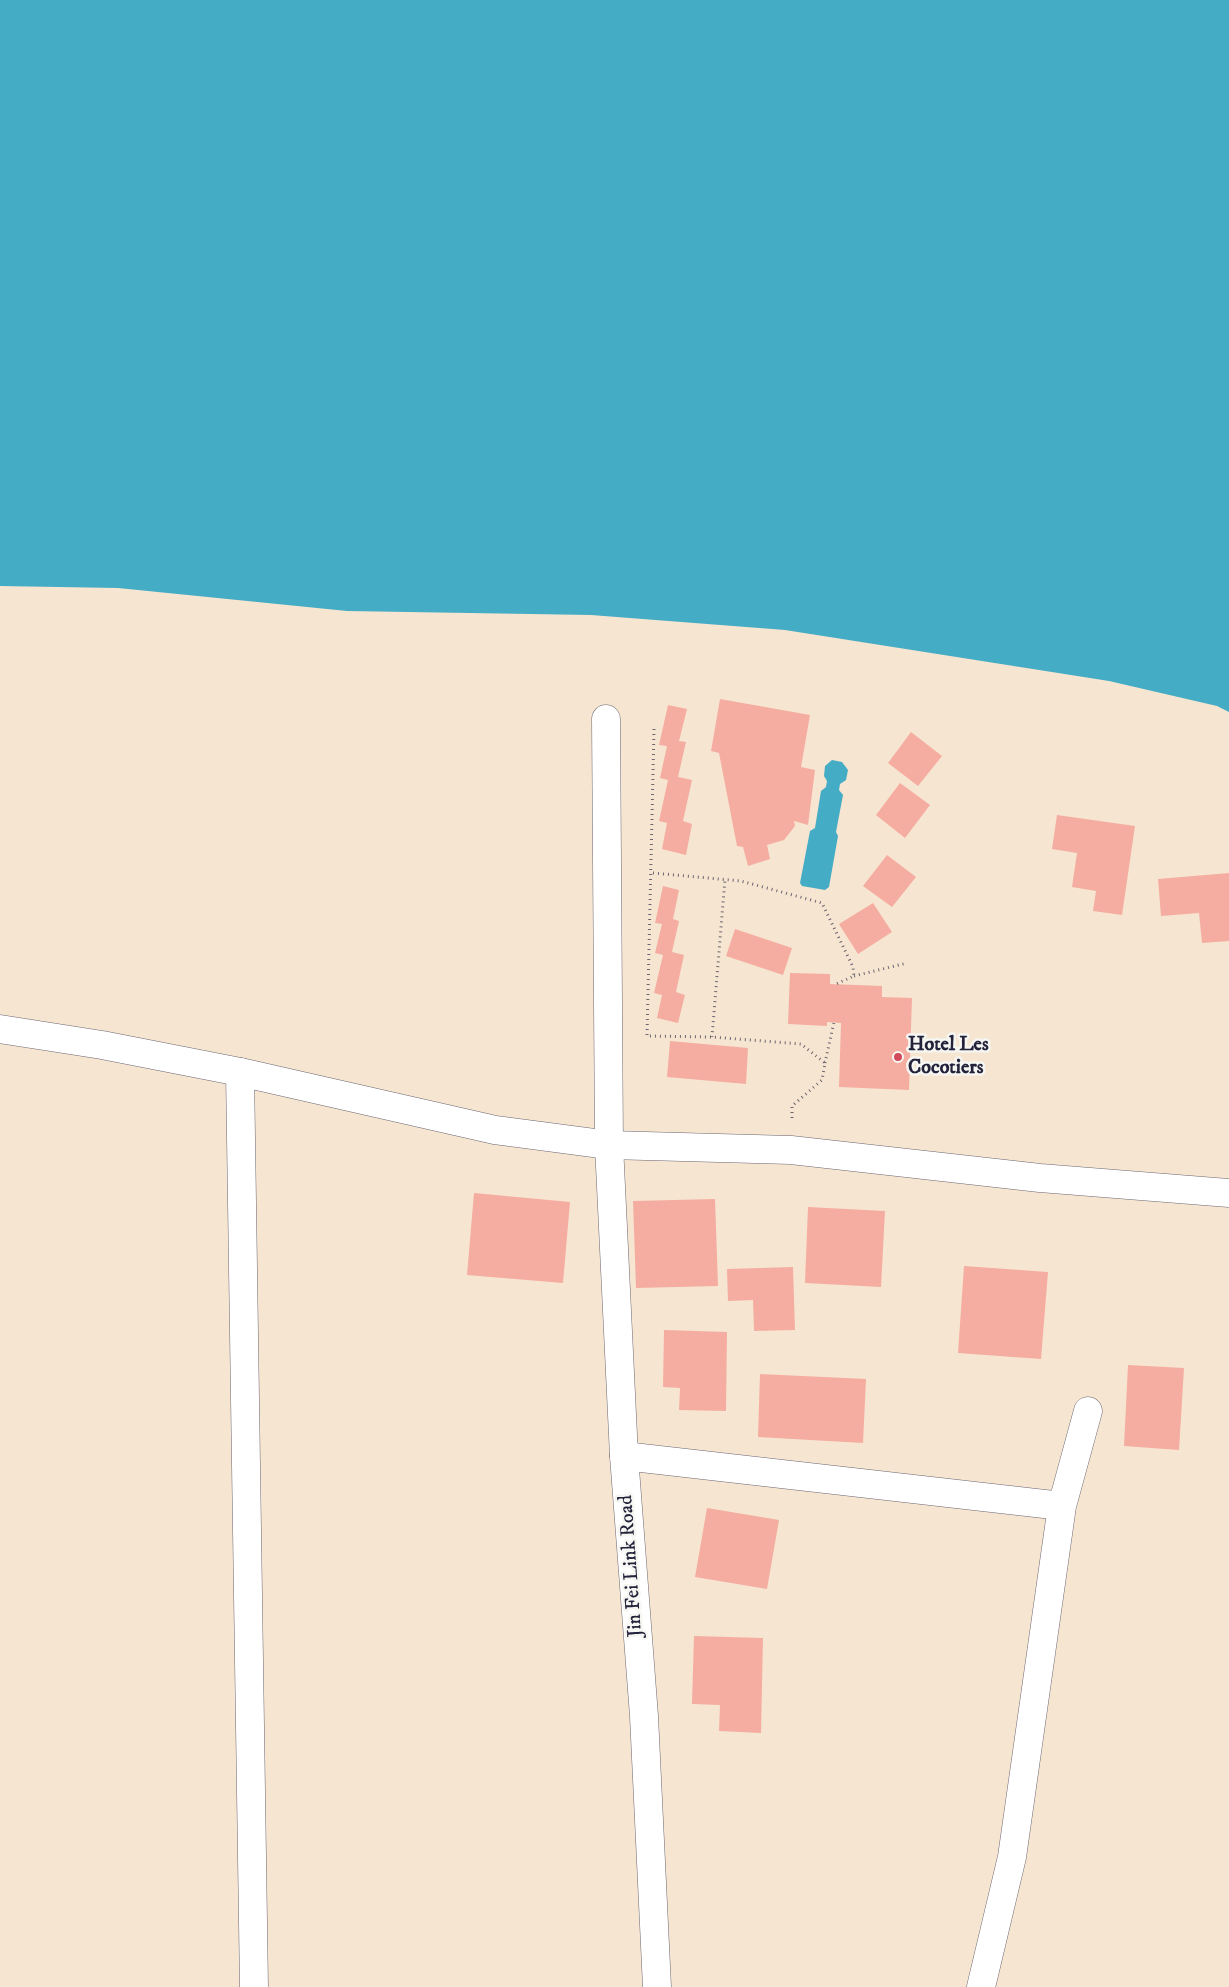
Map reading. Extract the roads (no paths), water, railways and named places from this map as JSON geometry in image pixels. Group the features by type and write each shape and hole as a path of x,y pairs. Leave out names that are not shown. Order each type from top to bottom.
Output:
{"street":[{"name":"Jin Fei Link Road","path":"606,719 610,1145 624,1456 644,1716 657,1987"},
{"path":"0,1029 102,1045 240,1072 495,1130 610,1145 791,1150 1040,1178 1229,1194"},
{"path":"240,1072 254,1987"},
{"path":"981,1987 1012,1857 1062,1506 1088,1411"},
{"path":"624,1456 1062,1506"}],"water":[{"path":"0,0 1229,0 1229,712 1217,706 1109,681 785,630 591,615 347,611 118,588 0,586"},
{"path":"832,760 842,762 848,770 846,780 840,784 839,790 843,795 836,832 838,836 829,887 825,890 802,886 800,883 810,831 815,828 821,791 826,787 825,766"}],"place":[{"name":"Hotel Les Cocotiers","path":"898,1057"}]}
